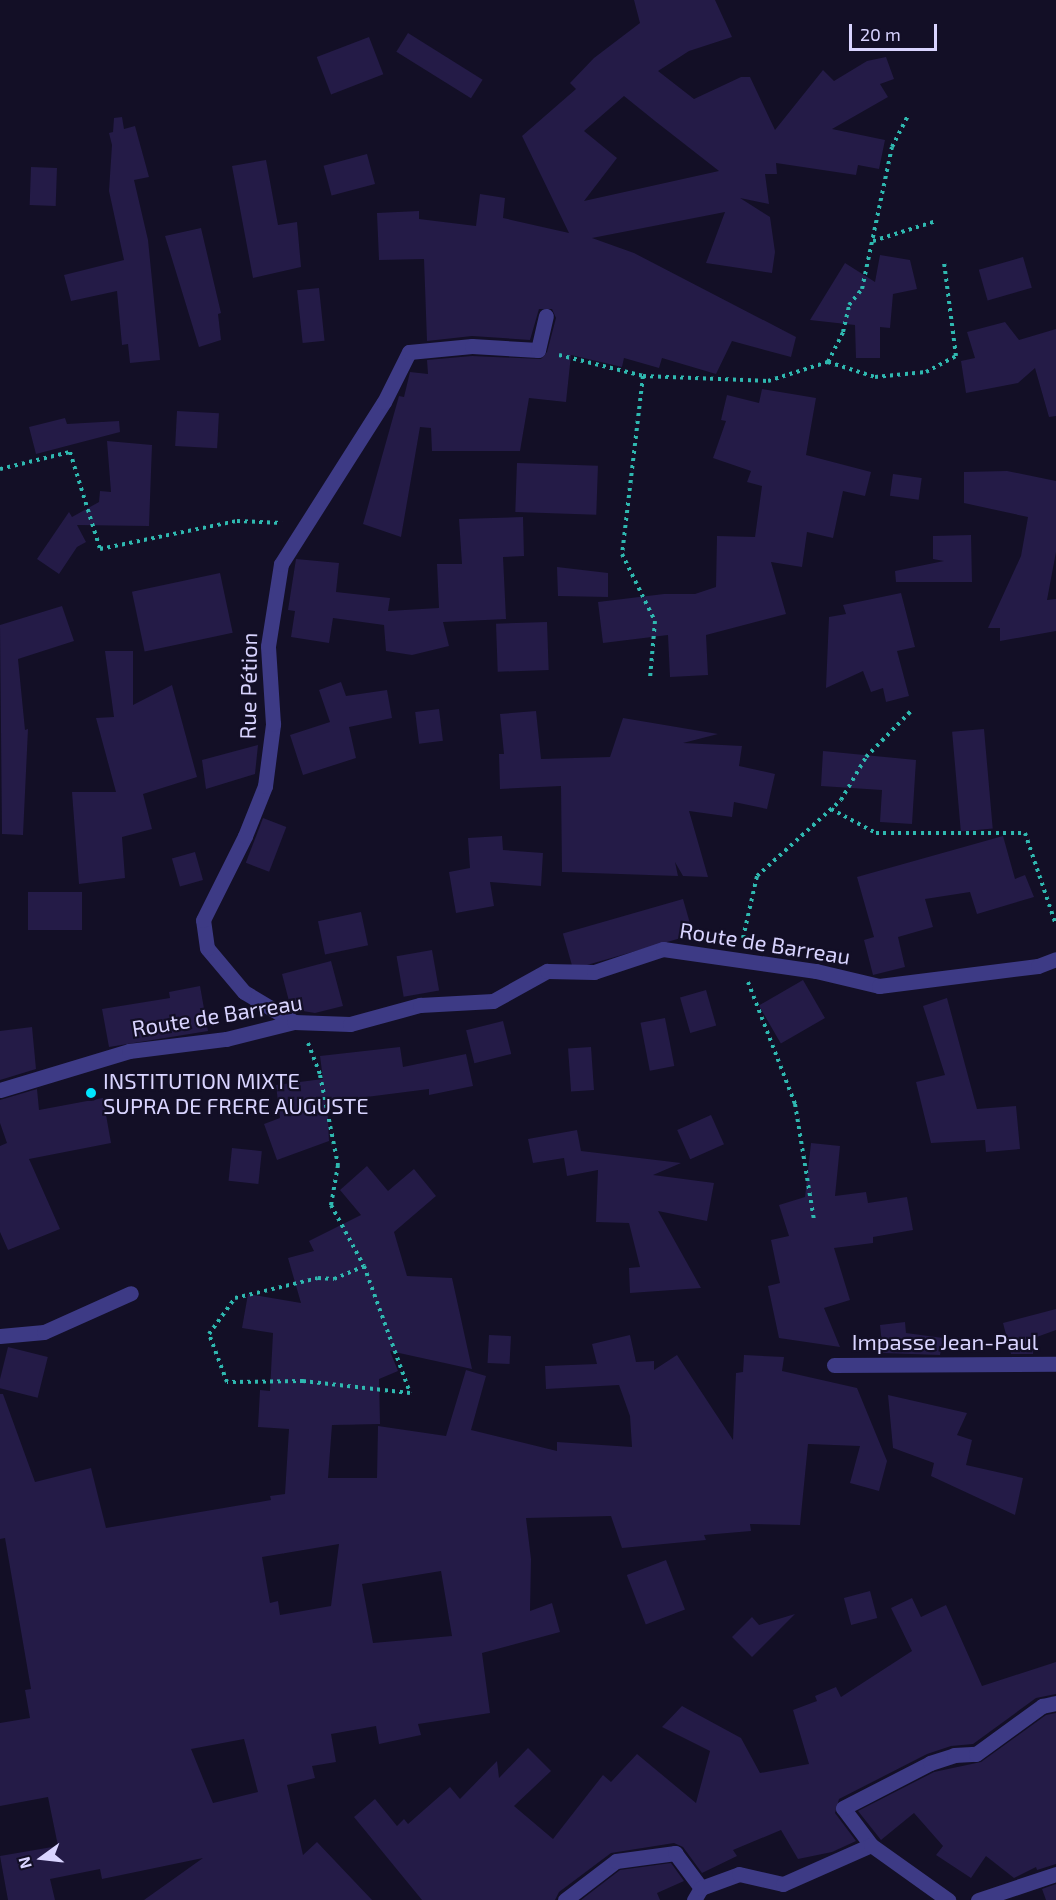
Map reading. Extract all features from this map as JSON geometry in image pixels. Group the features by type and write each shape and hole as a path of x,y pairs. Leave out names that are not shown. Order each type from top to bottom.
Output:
{"street":[{"path":"538,350 546,315"},
{"name":"Rue Pétion","path":"297,1022 244,992 207,948 203,920 245,836 265,786 273,724 268,646 281,564 384,402 409,352 472,346 538,350"},
{"name":"Route de Barreau","path":"0,1090 129,1051 226,1039 297,1022 350,1024 420,1005 493,1001 547,971 594,972 663,949 739,958 879,986 1038,966 1056,959"},
{"path":"0,1336 44,1332 130,1293"},
{"name":"Impasse Jean-Paul","path":"834,1365 1056,1364"},
{"path":"948,1900 872,1845 843,1808 930,1763 954,1755 976,1755 1042,1706 1056,1703"},
{"path":"565,1900 616,1861 675,1853 698,1894 740,1874 783,1884 872,1845"},
{"path":"978,1900 1056,1874"}],"path":[{"path":"828,362 843,332 849,305 862,289 892,147 909,114"},
{"path":"873,241 936,221"},
{"path":"538,350 643,376 768,381 828,362 875,377 926,372 956,356 944,262"},
{"path":"643,376 622,554 655,621 650,678"},
{"path":"0,469 70,452 100,549 237,521 307,524"},
{"path":"814,1220 795,1104 739,958 757,876 841,800 866,757 911,711"},
{"path":"831,809 876,833 1025,833 1056,925"},
{"path":"297,1022 320,1075 338,1165 331,1205 364,1266 411,1393 303,1381 227,1382 209,1334 235,1298 318,1278 334,1279 364,1266"}],"building":[{"path":"634,0 715,0 732,37 689,51 658,71 694,99 741,77 750,77 775,130 823,70 834,81 867,61 886,57 894,79 880,84 888,97 832,129 885,140 879,169 858,165 856,175 776,163 777,174 765,174 769,204 740,198 770,217 775,252 772,273 706,263 725,212 592,238 634,253 796,337 791,357 732,341 716,374 662,358 659,368 624,358 622,367 571,355 566,402 529,398 520,451 432,451 431,428 420,427 401,537 363,524 399,396 404,397 410,372 428,374 427,360 472,356 541,359 547,352 556,318 552,309 539,309 530,340 472,336 427,341 424,259 379,260 377,213 419,211 419,219 476,226 480,194 505,198 503,218 569,233 522,136 576,89 570,83 594,58 640,23","holes":["624,96 719,171 584,201 617,158 584,131"]},
{"path":"408,33 483,80 471,98 396,52"},
{"path":"369,37 383,74 331,94 317,57"},
{"path":"122,117 124,129 135,126 149,177 134,180 148,240 160,360 130,363 128,344 122,345 117,291 71,301 64,275 124,260 109,191 112,145 109,133 113,132 114,118"},
{"path":"367,154 375,184 332,196 324,166"},
{"path":"266,160 278,225 297,222 301,267 253,278 232,166"},
{"path":"31,167 57,168 56,206 30,205"},
{"path":"201,228 221,313 218,314 221,340 199,347 165,236"},
{"path":"880,255 910,260 917,289 893,294 890,328 880,327 880,358 856,358 855,325 810,320 845,263 875,282"},
{"path":"1023,257 1032,288 988,300 979,270"},
{"path":"319,288 325,341 303,343 297,290"},
{"path":"1005,322 1019,340 1056,329 1056,416 1049,417 1035,368 1018,383 966,393 961,361 975,358 967,332"},
{"path":"762,389 816,398 806,455 871,472 865,496 843,491 833,538 807,532 802,567 771,562 786,614 706,635 708,675 670,677 668,635 603,643 598,602 664,594 695,594 716,587 717,536 755,537 762,486 747,482 751,471 713,458 726,421 721,420 727,395 759,403"},
{"path":"177,411 219,413 217,448 175,446"},
{"path":"65,418 67,424 119,421 120,432 36,454 29,427"},
{"path":"107,441 152,445 149,526 77,525 86,542 77,547 59,574 37,559 69,512 72,517 99,502 100,491 111,492"},
{"path":"517,463 598,466 596,515 515,512"},
{"path":"1007,471 1056,481 1056,552 1047,600 1056,599 1056,631 1000,641 1000,628 988,628 1021,556 1028,517 964,503 964,472"},
{"path":"893,474 922,478 919,500 890,496"},
{"path":"523,517 524,556 503,557 506,619 443,622 449,646 412,655 386,651 384,625 333,618 329,643 291,637 295,611 288,610 296,559 339,563 336,592 390,598 388,611 439,608 437,564 462,564 459,519"},
{"path":"971,535 972,582 896,582 895,571 944,561 933,559 933,536"},
{"path":"557,567 608,573 608,597 558,596"},
{"path":"220,573 233,633 145,651 132,592"},
{"path":"901,593 915,647 897,651 909,696 886,702 883,688 871,692 863,671 826,688 829,617 846,614 843,605"},
{"path":"62,606 74,641 18,659 25,730 28,729 23,835 2,834 0,625"},
{"path":"547,622 549,670 498,672 496,624"},
{"path":"105,651 133,651 133,705 172,685 197,777 143,794 152,829 122,837 125,878 79,884 72,792 116,792 96,718 114,717"},
{"path":"341,682 346,696 387,690 392,718 349,727 356,758 303,775 290,735 330,722 319,690"},
{"path":"439,709 443,741 419,744 415,712"},
{"path":"536,711 541,759 610,757 623,718 718,734 683,743 742,746 739,766 775,774 767,809 734,802 732,817 689,811 708,877 683,876 675,862 678,876 562,872 561,786 500,789 499,754 504,754 500,714"},
{"path":"984,729 993,829 961,831 952,732"},
{"path":"258,745 255,774 206,789 202,760"},
{"path":"823,751 916,760 912,824 880,822 882,790 821,786"},
{"path":"263,818 286,827 269,872 246,863"},
{"path":"502,836 503,850 543,853 541,886 490,882 494,906 456,913 449,872 470,868 468,838"},
{"path":"1003,836 1015,879 1025,875 1034,897 977,914 970,892 925,899 933,927 898,937 905,967 873,975 864,940 874,937 857,877"},
{"path":"195,852 203,880 180,886 172,859"},
{"path":"28,892 82,892 82,930 28,930"},
{"path":"683,899 693,935 573,969 563,933"},
{"path":"361,912 368,945 325,954 318,921"},
{"path":"432,950 439,990 404,997 397,956"},
{"path":"331,961 343,1006 315,1013 291,1009 282,974"},
{"path":"803,980 825,1018 781,1044 759,1006"},
{"path":"200,986 208,1031 109,1047 102,1009 170,998 169,992"},
{"path":"706,990 716,1026 690,1033 680,997"},
{"path":"947,998 977,1109 1016,1106 1020,1149 986,1152 985,1140 931,1143 916,1082 945,1075 923,1006"},
{"path":"665,1018 674,1066 650,1071 640,1023"},
{"path":"503,1021 511,1054 474,1063 466,1030"},
{"path":"32,1027 36,1069 0,1080 0,1031"},
{"path":"400,1047 403,1067 466,1054 473,1086 429,1095 429,1089 327,1102 329,1141 277,1160 264,1124 280,1118 276,1085 323,1079 320,1056"},
{"path":"591,1047 594,1090 571,1091 568,1049"},
{"path":"37,1089 39,1110 103,1098 111,1143 29,1159 60,1229 8,1250 0,1232 0,1146 7,1143 0,1123 0,1100"},
{"path":"711,1115 724,1144 690,1159 677,1130"},
{"path":"577,1130 581,1151 681,1163 653,1175 714,1183 707,1221 658,1211 701,1288 630,1293 629,1268 640,1267 629,1223 596,1222 598,1170 567,1176 564,1158 533,1163 528,1139"},
{"path":"811,1143 840,1146 835,1196 866,1192 868,1203 907,1197 913,1230 873,1237 873,1243 834,1248 850,1300 824,1308 840,1347 779,1338 768,1286 780,1283 771,1240 789,1236 779,1205 805,1197"},
{"path":"232,1148 262,1151 258,1184 229,1181"},
{"path":"367,1166 388,1191 414,1169 436,1196 394,1232 407,1276 452,1278 472,1369 390,1351 398,1371 379,1379 380,1424 332,1425 328,1478 377,1478 378,1426 446,1436 466,1370 486,1376 471,1430 557,1451 557,1442 632,1447 630,1416 619,1385 546,1389 545,1366 597,1364 592,1344 630,1335 636,1362 654,1361 654,1370 677,1355 733,1440 736,1373 743,1372 744,1355 784,1357 782,1371 857,1388 887,1461 879,1491 850,1483 860,1446 808,1444 800,1525 750,1524 751,1531 704,1535 706,1540 622,1548 611,1516 526,1518 531,1559 530,1611 552,1603 560,1632 482,1653 490,1713 418,1724 421,1735 379,1744 376,1726 331,1734 336,1762 312,1766 315,1778 287,1785 303,1855 317,1842 372,1900 144,1900 203,1858 102,1879 100,1869 50,1879 55,1900 8,1900 0,1856 58,1846 48,1797 0,1806 0,1723 30,1718 25,1690 31,1689 5,1538 0,1539 0,1394 3,1394 35,1482 91,1468 106,1528 271,1500 270,1496 285,1494 289,1429 258,1427 260,1390 270,1391 273,1333 242,1328 248,1294 301,1303 288,1258 314,1251 309,1241 361,1215 340,1190","holes":["339,1544 331,1606 280,1615 278,1601 270,1603 262,1557","441,1571 452,1636 373,1643 362,1584","244,1739 258,1792 213,1803 191,1749"]},
{"path":"1056,1309 1056,1330 1034,1338 1033,1354 1011,1354 1003,1323"},
{"path":"905,1322 906,1333 943,1338 940,1355 883,1353 880,1325"},
{"path":"489,1335 511,1336 510,1364 488,1363"},
{"path":"8,1347 48,1357 38,1398 0,1388"},
{"path":"888,1395 967,1413 957,1435 972,1440 966,1465 1023,1478 1015,1515 931,1476 934,1463 893,1448"},
{"path":"666,1560 685,1609 646,1625 627,1575"},
{"path":"870,1591 877,1618 851,1625 844,1598"},
{"path":"912,1598 921,1617 946,1605 982,1686 1056,1662 1056,1694 1036,1698 973,1744 951,1746 927,1754 839,1799 835,1813 856,1841 832,1852 798,1859 781,1830 733,1850 737,1856 702,1873 683,1847 674,1843 611,1853 559,1892 555,1900 422,1900 354,1817 375,1799 397,1826 404,1819 408,1824 450,1787 460,1799 497,1761 499,1778 528,1748 551,1771 514,1806 553,1839 603,1775 611,1782 637,1754 696,1803 710,1751 662,1727 682,1706 741,1738 760,1773 809,1764 793,1710 817,1701 815,1696 836,1687 841,1697 912,1651 891,1608"},
{"path":"795,1614 752,1657 732,1637 752,1617 759,1625"},
{"path":"1056,1713 1056,1864 1037,1870 1036,1867 1014,1878 986,1856 971,1878 936,1855 943,1846 914,1813 881,1840 858,1811 934,1772 981,1762 1046,1715"},
{"path":"671,1863 684,1881 657,1893 660,1900 581,1900 620,1870"},
{"path":"1056,1884 1056,1900 1046,1900 1042,1889"}],"place":[{"name":"INSTITUTION MIXTE SUPRA DE FRERE AUGUSTE","path":"91,1093"}]}
